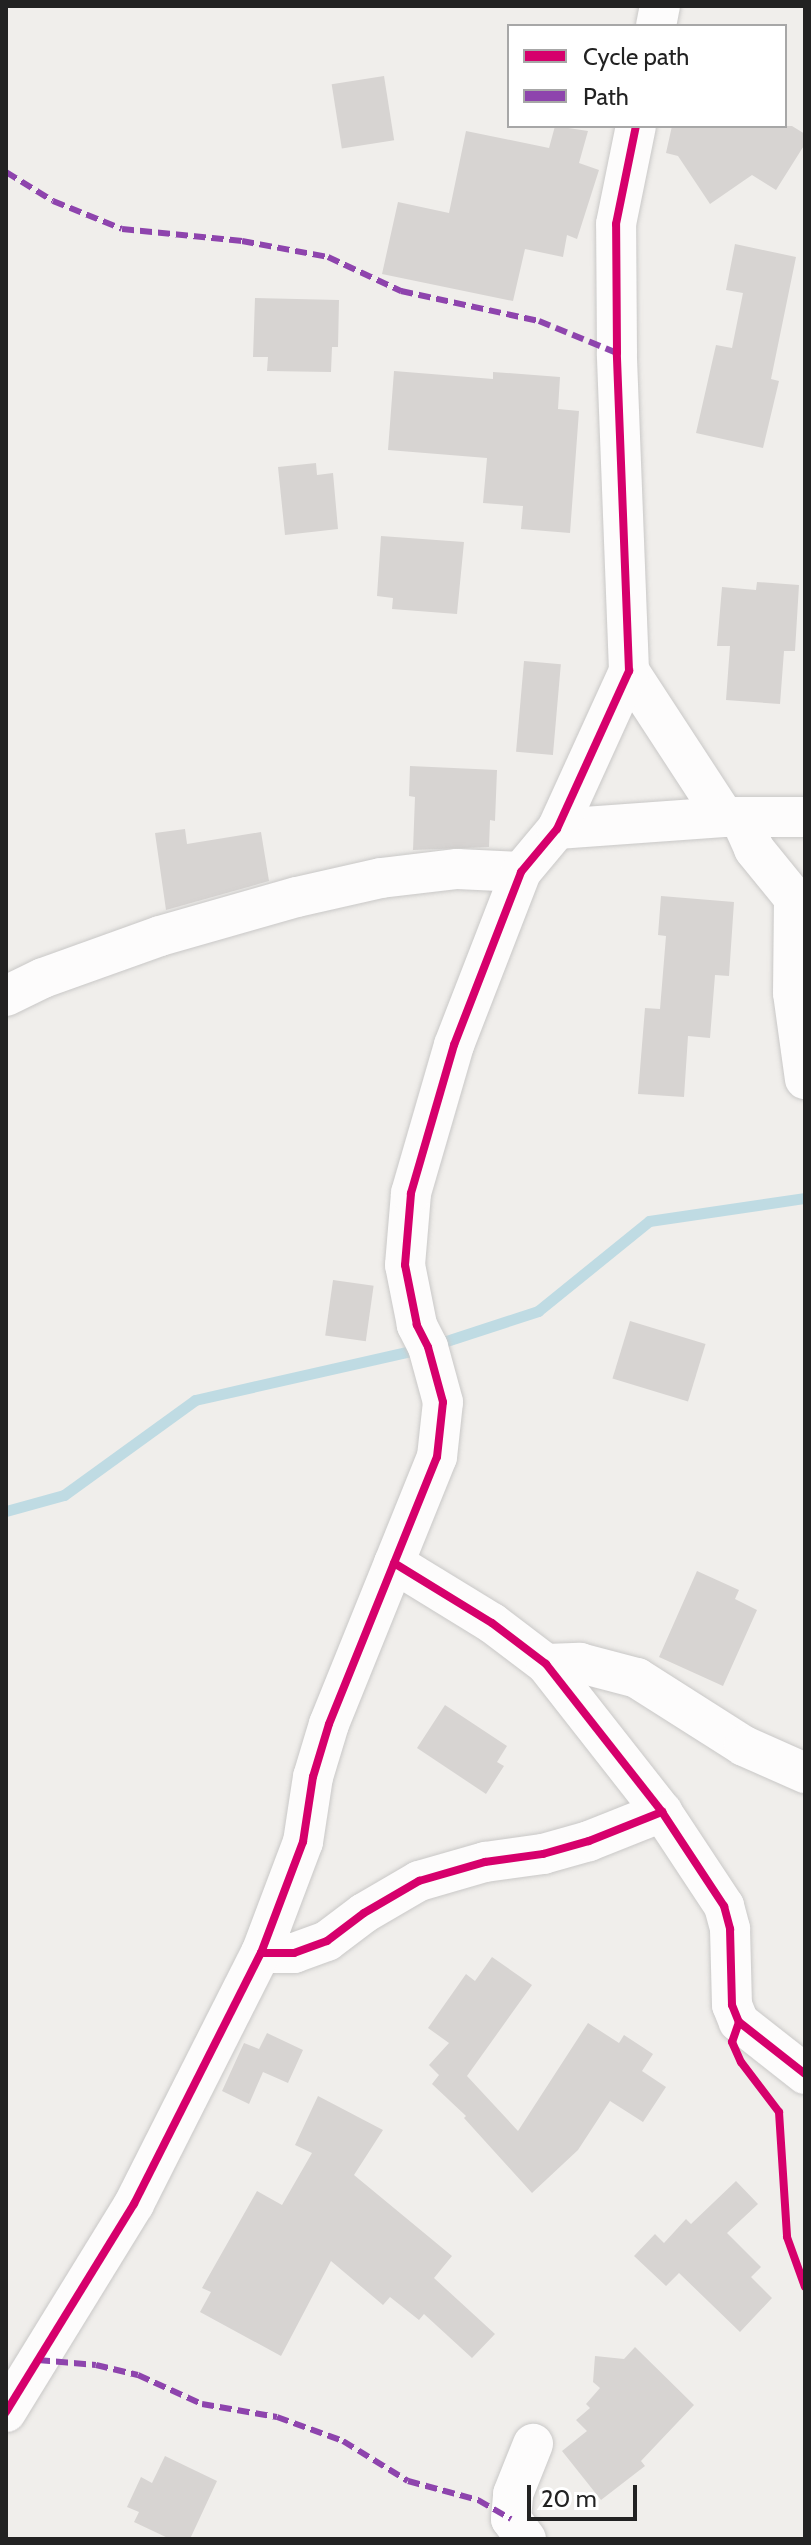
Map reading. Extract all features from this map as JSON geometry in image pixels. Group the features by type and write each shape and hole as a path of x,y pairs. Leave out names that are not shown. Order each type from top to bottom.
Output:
{"street":[{"path":"6,2412 134,2204 261,1953 303,1842 313,1777 329,1724 437,1457 443,1402 428,1347 417,1325 405,1265 411,1193 454,1045 521,872 557,829 629,671 617,353 616,224 636,128"},
{"path":"629,671 754,849 794,898 793,993 805,1079"},
{"path":"557,829 732,817 805,817"},
{"path":"6,996 43,978 160,936 311,894 381,878 442,871 521,872"},
{"path":"394,1563 492,1623 546,1664 662,1812 724,1906 730,1929 732,2005 739,2022 805,2074"},
{"path":"546,1664 580,1663 637,1678 744,1746 805,1773"},
{"path":"261,1953 294,1953 327,1941 364,1913 419,1881 485,1862 543,1854 578,1845 662,1812"},
{"path":"526,2539 511,2519 513,2494 533,2444"}],"building":[{"path":"384,76 394,140 342,148 332,84"},
{"path":"792,126 805,134 805,144 776,190 752,175 710,204 678,156 666,153 672,128"},
{"path":"554,128 588,131 579,163 599,170 577,239 567,235 563,257 525,249 513,301 382,274 398,202 449,213 466,131 549,148"},
{"path":"735,244 796,257 771,379 779,381 763,448 696,433 716,345 732,348 743,293 726,290"},
{"path":"255,298 339,300 338,347 332,347 331,372 267,371 268,357 253,357"},
{"path":"394,371 493,379 493,372 560,377 558,409 579,411 570,533 521,529 523,506 483,503 487,458 388,450"},
{"path":"316,463 317,475 333,473 338,529 285,535 278,467"},
{"path":"381,536 464,542 457,614 392,609 393,598 377,596"},
{"path":"757,582 799,585 795,651 784,651 780,704 726,700 730,646 717,646 722,587 756,590"},
{"path":"524,661 561,664 553,755 516,752"},
{"path":"410,766 497,770 495,821 490,820 489,847 413,850 415,797 409,796"},
{"path":"185,829 187,844 261,832 269,881 166,910 155,833"},
{"path":"661,896 734,902 729,976 715,975 710,1038 688,1036 684,1097 638,1094 645,1008 660,1009 666,936 658,935"},
{"path":"333,1280 374,1286 366,1341 325,1335"},
{"path":"630,1321 706,1344 688,1401 612,1378"},
{"path":"697,1571 739,1590 735,1599 757,1610 723,1686 659,1657"},
{"path":"445,1705 507,1746 497,1762 504,1766 486,1794 417,1748"},
{"path":"492,1957 532,1985 467,2076 518,2131 588,2023 619,2043 624,2035 653,2054 642,2071 666,2087 643,2122 610,2101 578,2150 532,2193 464,2118 466,2116 432,2084 439,2075 429,2065 449,2043 428,2028 466,1974 475,1981"},
{"path":"267,2033 303,2050 288,2083 263,2072 249,2104 222,2091 244,2043 259,2049"},
{"path":"318,2096 383,2130 354,2175 452,2256 434,2278 495,2334 472,2358 424,2314 419,2320 390,2297 383,2305 331,2261 281,2356 200,2312 211,2292 202,2288 257,2191 282,2205 312,2153 295,2145"},
{"path":"736,2181 758,2204 727,2233 761,2267 751,2277 772,2298 740,2332 679,2273 666,2286 634,2256 655,2234 664,2243 686,2219 691,2224"},
{"path":"635,2347 694,2405 641,2461 645,2466 601,2500 562,2451 587,2431 576,2420 590,2408 586,2404 600,2388 593,2382 595,2356 624,2359"},
{"path":"165,2456 217,2481 190,2539 170,2539 134,2522 139,2512 127,2507 141,2477 152,2483"}],"waterway":[{"path":"6,1511 64,1495 195,1400 428,1347 538,1311 649,1221 805,1198"}],"marked path":[{"path":"6,172 53,201 122,229 242,241 328,257 401,291 539,321 617,353"},
{"path":"38,2360 96,2365 138,2375 202,2404 277,2417 343,2441 408,2481 478,2500 511,2519"}],"cycle path":[{"path":"6,2412 134,2204 261,1953 303,1842 313,1777 329,1724 437,1457 443,1402 428,1347 417,1325 405,1265 411,1193 454,1045 521,872 557,829 629,671 617,353 616,224 636,128"},
{"path":"394,1563 492,1623 546,1664 662,1812 724,1906 730,1929 732,2005 739,2022 805,2074"},
{"path":"261,1953 294,1953 327,1941 364,1913 419,1881 485,1862 543,1854 589,1841 662,1812"},
{"path":"739,2022 732,2042 741,2062 779,2112 787,2237 805,2287"}]}
